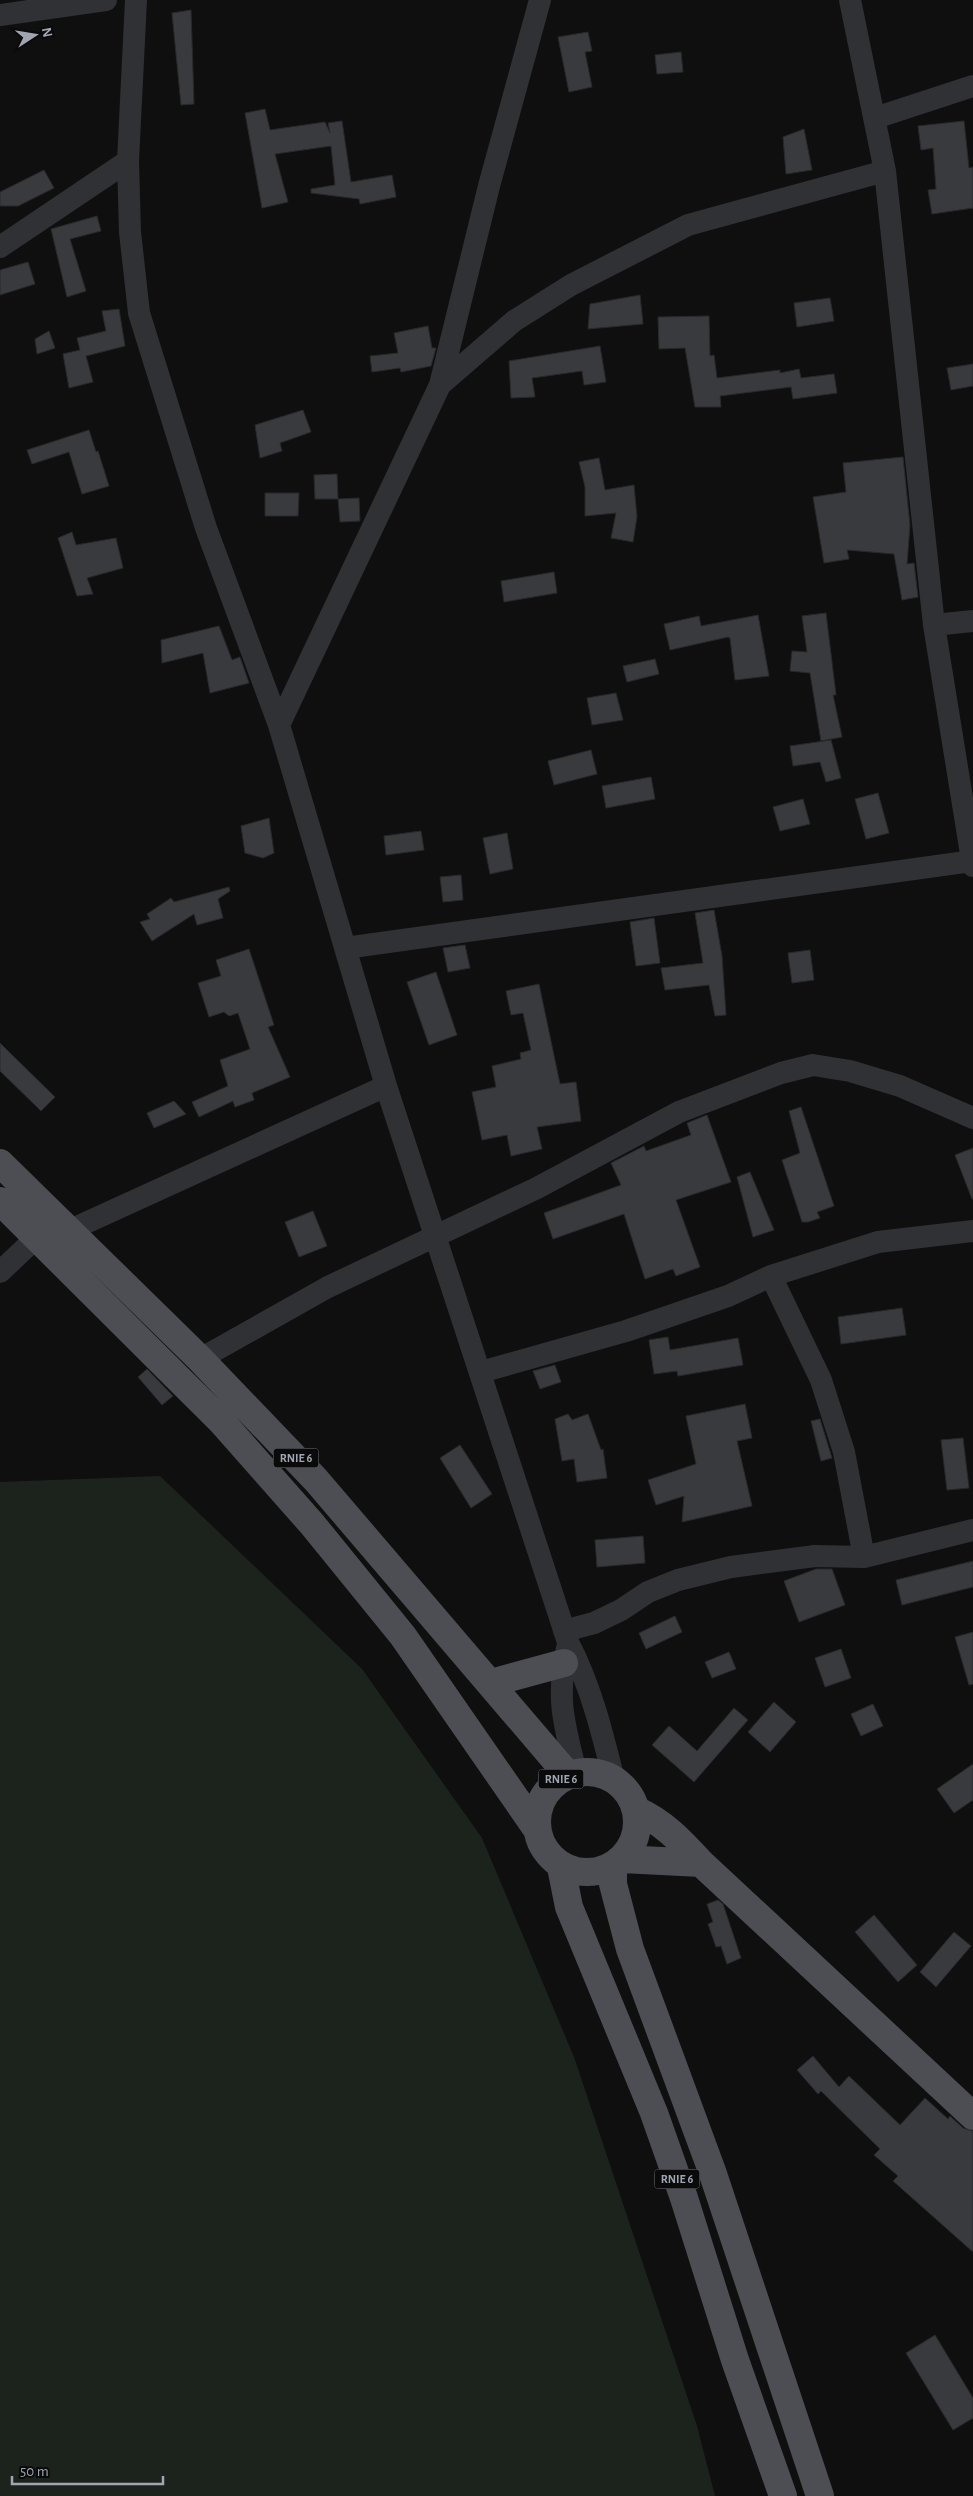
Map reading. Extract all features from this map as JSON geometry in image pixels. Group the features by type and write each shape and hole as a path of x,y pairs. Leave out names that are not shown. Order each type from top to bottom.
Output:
{"main road":[{"name":"RNIE 6","path":"0,1163 200,1359 316,1480 572,1774"},
{"name":"RNIE 6","path":"0,1201 227,1428 312,1524 403,1636 536,1828 544,1850 561,1866 587,1874 618,1863"},
{"path":"491,1683 566,1645"},
{"name":"RNIE 6","path":"536,1828 538,1806 550,1787 572,1774 596,1772 614,1780 628,1793 636,1810"},
{"path":"618,1863 632,1844 637,1828 636,1810 655,1818 676,1835 701,1863 973,2116"},
{"name":"RNIE 6","path":"618,1863 613,1884 630,1949 712,2170 820,2496"},
{"path":"618,1863 701,1863"},
{"name":"RNIE 6","path":"561,1866 569,1907 654,2113 684,2198 735,2360 783,2496"}],"street":[{"path":"11,9 106,0"},
{"path":"136,0 128,161 130,232 140,313 206,528 279,725 386,1086 434,1237 481,1372 566,1645 582,1668 594,1703 614,1780"},
{"path":"279,725 440,385 488,186 540,0"},
{"path":"345,948 973,863 934,626 885,171 850,0"},
{"path":"875,118 973,86"},
{"path":"0,247 128,161"},
{"path":"440,385 522,316 571,285 688,225 885,171"},
{"path":"934,626 973,620"},
{"path":"200,1359 328,1287 537,1188 679,1112 781,1074 813,1065 850,1071 900,1086 973,1118"},
{"path":"68,1231 386,1086"},
{"path":"481,1372 626,1331 728,1296 771,1276 878,1242 973,1231"},
{"path":"0,1272 37,1237"},
{"path":"771,1276 821,1380 844,1452 864,1557"},
{"path":"572,1774 562,1713 561,1682 566,1645 594,1623 621,1610 648,1592 678,1580 731,1567 815,1556 864,1557 973,1530"}],"shaded area":[{"path":"160,1476 362,1669 482,1838 574,2057 697,2426 715,2496 0,2496 0,1482"}],"building":[{"path":"191,10 194,104 181,105 172,13"},
{"path":"588,32 592,51 585,52 592,87 569,92 558,37"},
{"path":"681,52 683,72 657,74 655,55"},
{"path":"265,109 270,130 325,122 330,133 328,123 342,121 351,182 392,175 396,197 360,204 359,199 311,193 311,189 335,185 331,146 275,154 288,202 262,208 245,113"},
{"path":"964,121 969,168 973,167 973,208 932,214 928,190 936,189 933,148 921,150 918,126"},
{"path":"804,129 812,170 786,174 783,137"},
{"path":"44,170 54,188 18,206 0,206 0,192"},
{"path":"97,216 101,231 70,239 86,291 67,297 51,229"},
{"path":"28,262 35,284 0,295 0,270"},
{"path":"640,295 643,324 588,329 590,304"},
{"path":"830,298 834,321 797,327 794,303"},
{"path":"119,309 125,346 86,356 93,382 69,388 63,354 80,350 77,338 106,331 102,311"},
{"path":"709,316 710,356 714,355 717,378 780,370 780,373 799,369 801,378 834,374 837,393 793,399 791,387 720,396 721,407 695,407 685,348 659,349 658,317"},
{"path":"428,326 432,348 436,348 431,366 401,372 400,368 372,372 370,356 398,353 394,333"},
{"path":"49,331 55,348 37,354 35,339"},
{"path":"600,346 606,382 584,385 582,371 532,378 535,397 511,398 509,361"},
{"path":"973,364 973,386 951,390 947,368"},
{"path":"303,410 311,432 280,443 282,451 260,458 255,425"},
{"path":"89,430 109,486 82,494 69,452 32,464 27,450"},
{"path":"903,457 910,525 907,564 914,563 918,597 902,600 894,554 847,550 849,559 824,563 813,497 846,492 843,463"},
{"path":"599,458 605,490 634,485 637,517 633,542 611,538 616,513 585,516 585,487 579,462"},
{"path":"337,474 338,499 315,499 314,475"},
{"path":"265,493 299,493 298,516 265,516"},
{"path":"359,498 360,521 340,522 338,499"},
{"path":"72,532 76,545 116,538 123,568 87,578 93,594 77,596 58,538"},
{"path":"554,572 557,593 504,602 501,581"},
{"path":"826,613 836,695 833,695 842,737 821,741 810,673 790,671 792,651 807,652 802,616"},
{"path":"758,615 769,676 735,680 730,638 728,637 670,650 664,624 699,616 701,626"},
{"path":"219,626 232,660 240,657 249,683 210,693 203,653 162,663 161,640"},
{"path":"655,659 659,674 627,682 623,666"},
{"path":"616,693 623,720 592,725 587,698"},
{"path":"831,740 841,778 826,782 820,762 793,766 790,746"},
{"path":"591,750 597,774 554,785 548,761"},
{"path":"651,777 655,799 606,808 602,786"},
{"path":"878,793 889,833 866,839 855,799"},
{"path":"803,799 810,824 780,831 773,807"},
{"path":"269,818 274,853 263,858 245,853 241,826"},
{"path":"421,831 424,850 386,855 384,836"},
{"path":"507,833 513,869 490,874 483,838"},
{"path":"461,875 463,900 443,902 440,877"},
{"path":"229,887 230,891 218,899 223,918 197,925 194,914 152,941 140,922 150,919 147,914 171,898 174,902"},
{"path":"714,910 722,956 726,1015 715,1016 709,985 665,990 661,968 703,963 695,913"},
{"path":"654,918 660,963 636,966 630,922"},
{"path":"465,945 470,968 448,972 443,948"},
{"path":"249,949 274,1025 268,1027 290,1077 252,1093 254,1100 235,1107 233,1101 199,1117 192,1102 228,1086 220,1060 250,1049 238,1013 229,1016 224,1012 209,1017 198,983 221,976 216,960"},
{"path":"810,950 814,980 792,983 788,953"},
{"path":"436,972 457,1035 429,1045 407,982"},
{"path":"539,984 560,1084 576,1082 581,1121 537,1127 542,1149 511,1156 507,1135 482,1140 472,1092 496,1087 492,1066 521,1059 520,1053 531,1050 523,1013 511,1015 506,991"},
{"path":"0,1043 55,1097 41,1111 0,1071"},
{"path":"174,1101 186,1114 154,1128 147,1113"},
{"path":"801,1107 834,1206 817,1212 820,1218 808,1222 802,1222 782,1160 800,1153 789,1111"},
{"path":"707,1115 731,1182 676,1200 700,1267 676,1276 673,1269 645,1279 624,1214 553,1239 544,1213 621,1185 611,1163 644,1146 646,1151 691,1135 687,1123"},
{"path":"973,1148 973,1199 972,1199 955,1155"},
{"path":"750,1172 774,1230 753,1237 737,1177"},
{"path":"313,1211 327,1246 299,1257 285,1222"},
{"path":"902,1308 906,1335 841,1344 838,1317"},
{"path":"668,1337 670,1350 738,1338 743,1365 678,1376 677,1371 654,1374 649,1340"},
{"path":"555,1365 561,1382 540,1389 533,1371"},
{"path":"147,1369 173,1396 162,1405 138,1377"},
{"path":"745,1404 752,1438 737,1441 752,1506 682,1522 684,1496 656,1505 648,1480 696,1464 686,1416"},
{"path":"568,1414 572,1420 588,1414 601,1450 603,1449 607,1478 577,1482 574,1459 562,1461 555,1419"},
{"path":"820,1419 832,1458 821,1461 811,1421"},
{"path":"963,1438 969,1488 947,1490 941,1440"},
{"path":"460,1445 492,1494 471,1508 440,1458"},
{"path":"643,1536 645,1563 597,1567 595,1540"},
{"path":"973,1561 973,1587 902,1605 896,1580"},
{"path":"816,1569 832,1569 845,1605 799,1622 784,1581"},
{"path":"675,1616 682,1632 646,1649 639,1633"},
{"path":"973,1632 973,1684 969,1685 955,1637"},
{"path":"841,1649 851,1678 825,1687 815,1658"},
{"path":"729,1652 736,1669 712,1678 705,1662"},
{"path":"774,1702 796,1722 770,1752 748,1732"},
{"path":"873,1704 883,1726 861,1736 851,1714"},
{"path":"734,1708 748,1720 694,1782 652,1745 669,1726 697,1751"},
{"path":"973,1764 973,1800 954,1813 937,1789"},
{"path":"718,1900 723,1904 741,1958 727,1964 721,1946 716,1947 708,1924 713,1922 707,1904"},
{"path":"874,1915 917,1965 898,1982 855,1932"},
{"path":"954,1932 971,1946 936,1987 920,1972"},
{"path":"813,2056 839,2087 849,2076 900,2125 925,2098 948,2119 950,2116 963,2128 973,2131 973,2252 893,2181 898,2176 874,2155 880,2149 821,2091 818,2094 797,2070"},
{"path":"935,2335 973,2398 973,2418 953,2430 906,2353"}]}
